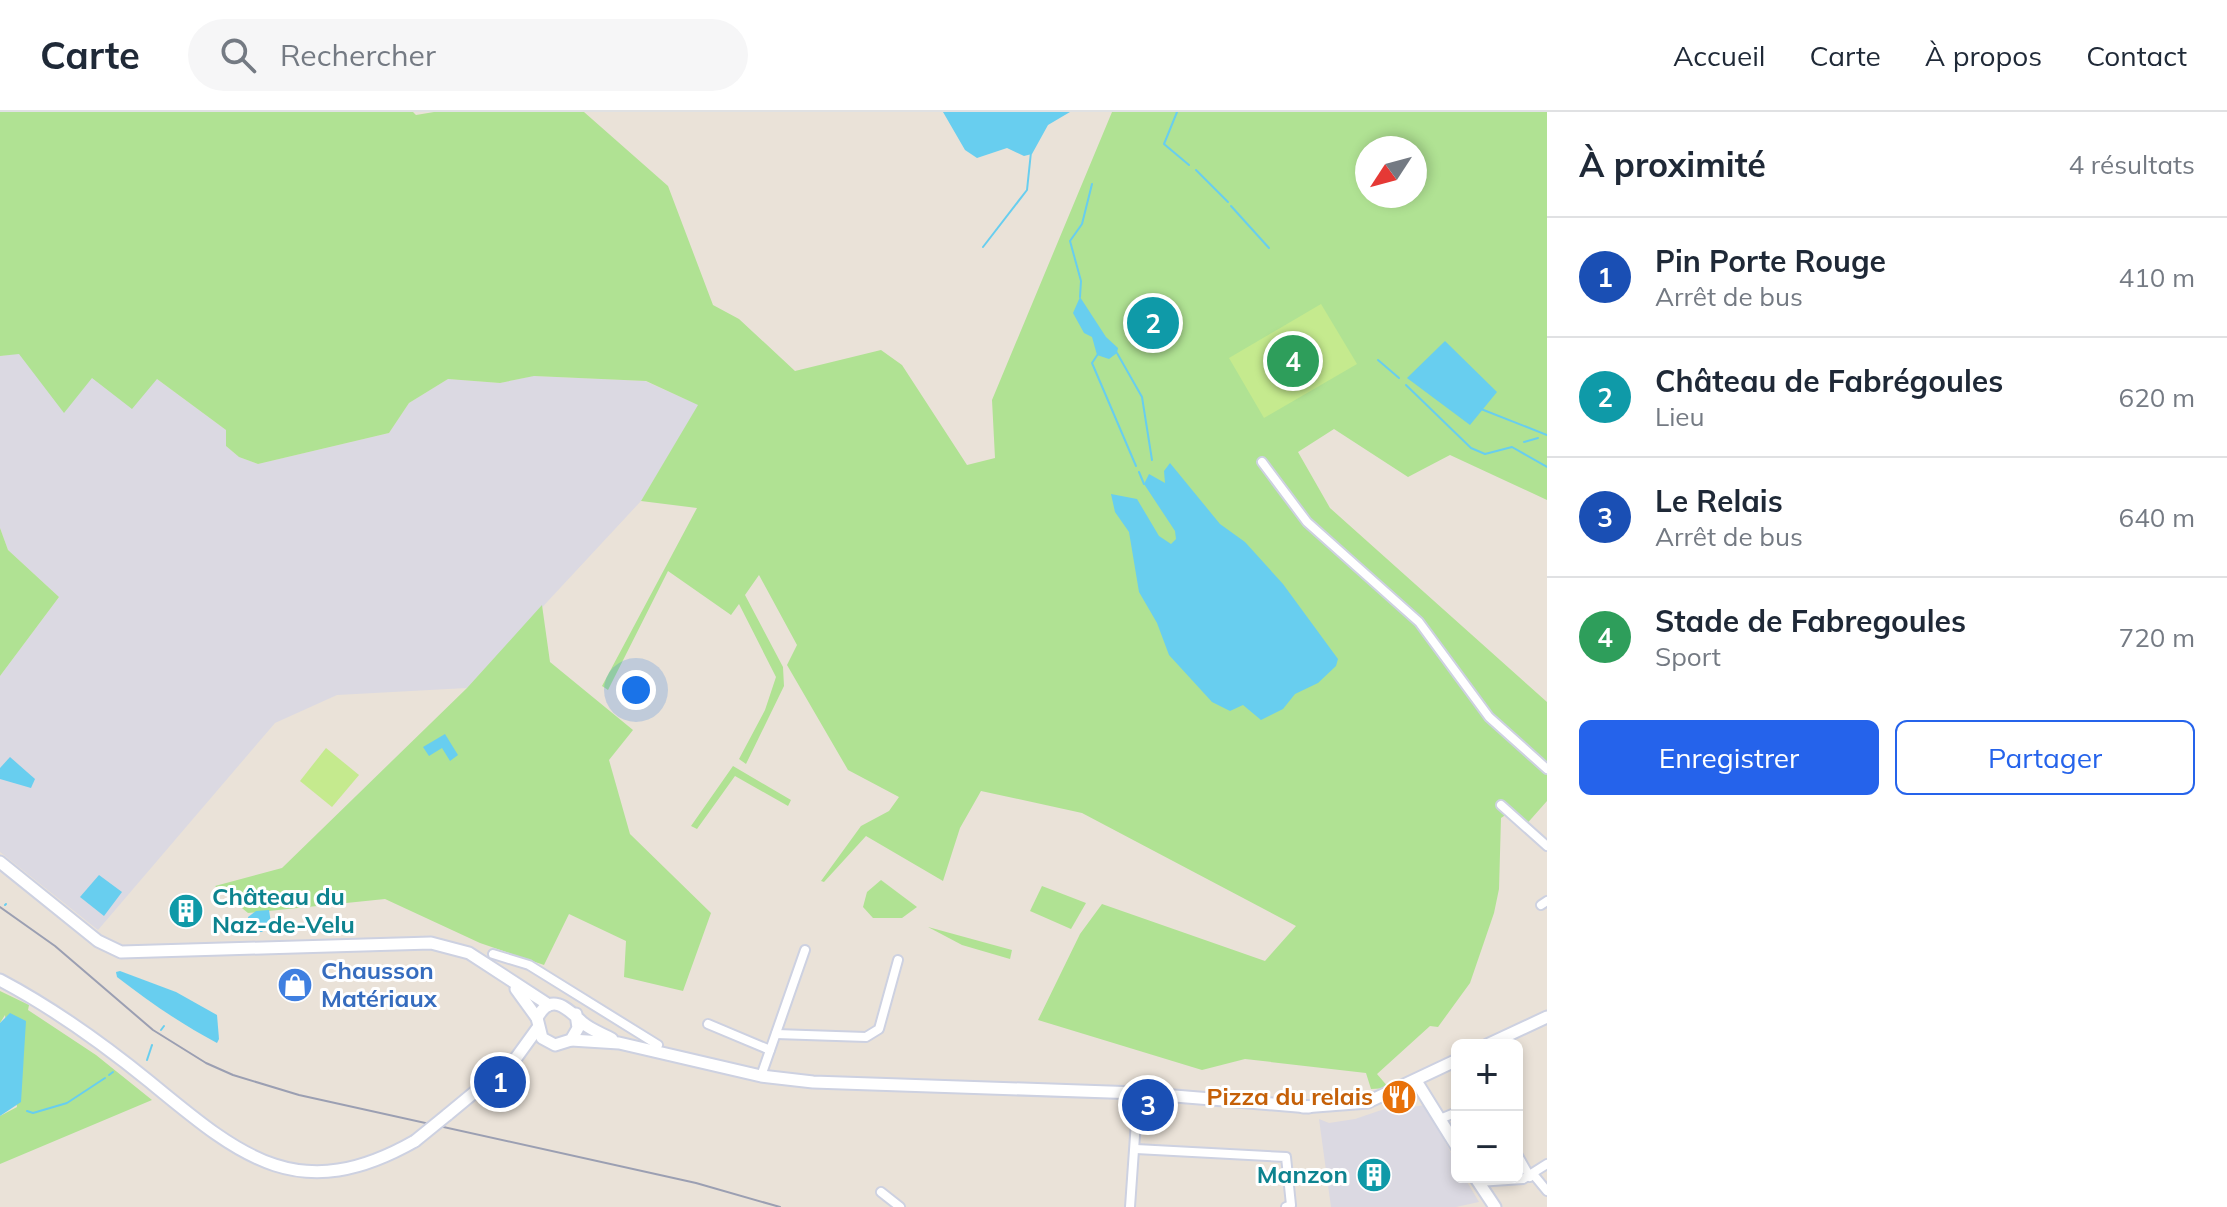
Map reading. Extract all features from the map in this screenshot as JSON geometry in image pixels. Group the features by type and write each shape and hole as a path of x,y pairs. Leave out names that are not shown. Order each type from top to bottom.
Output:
{"main road":[{"path":"0,862 110,948 121,952 409,941 459,948 549,1005 572,1010 585,1024 619,1043"},
{"path":"499,972 549,1043"},
{"path":"0,980 75,1023 225,1146 262,1172 305,1183 332,1183 367,1174 415,1141 516,1058 549,1043 562,1044 571,1040 619,1043 761,1076 1309,1107 1368,1102 1451,1063"},
{"path":"516,1058 549,1005"},
{"path":"571,1040 578,1028 572,1010"},
{"path":"1499,1039 1547,1017"},
{"path":"1416,1081 1451,1137"},
{"path":"1478,1183 1495,1207"}],"street":[{"path":"1262,462 1307,522 1419,622 1489,717 1547,768"},
{"path":"1501,805 1547,846"},
{"path":"761,1076 805,950"},
{"path":"493,954 529,965 658,1045"},
{"path":"776,1034 866,1037 874,1034 879,1029 898,960"},
{"path":"572,1010 576,993"},
{"path":"708,1024 770,1050"},
{"path":"1130,1207 1138,1097"},
{"path":"1440,1119 1451,1114"},
{"path":"1136,1149 1286,1157 1291,1205 1286,1207"},
{"path":"1523,1163 1547,1191"},
{"path":"1523,1178 1532,1176 1547,1164"},
{"path":"881,1192 900,1207"}],"shaded area":[{"path":"19,353 92,378 157,379 226,430 226,446 239,457 258,464 389,433 409,403 448,379 500,383 533,376 645,381 699,405 641,501 467,688 337,695 275,723 98,930 0,852 0,676 59,597 8,550 0,528 0,356"},
{"path":"1405,1102 1412,1107 1425,1105 1451,1153 1451,1183 1468,1183 1479,1202 1456,1207 1331,1207 1319,1119 1329,1123 1355,1119"}],"green space":[{"path":"0,112 413,112 416,115 434,112 584,112 668,186 713,305 739,319 795,371 881,350 902,365 967,465 995,458 992,400 1112,112 1547,112 1547,500 1450,455 1408,477 1334,429 1298,452 1330,508 1547,702 1547,801 1523,828 1507,814 1501,818 1499,889 1470,983 1438,1027 1430,1026 1377,1074 1389,1088 1371,1089 1366,1073 1245,1059 1202,1070 1038,1020 1080,934 1102,904 1265,961 1296,926 1082,813 981,791 960,828 943,881 866,836 824,882 821,881 861,826 889,811 899,797 848,770 787,665 797,645 759,575 745,595 783,667 784,686 746,764 739,759 765,710 776,677 739,604 731,615 668,571 608,690 602,686 697,508 641,501 698,405 646,381 534,376 500,383 448,379 409,403 389,433 258,464 239,457 226,446 226,430 157,379 132,409 92,378 64,413 19,354 0,356"},
{"path":"1321,304 1357,364 1264,418 1229,358"},
{"path":"0,528 8,550 59,597 0,676"},
{"path":"542,605 550,662 633,730 609,760 630,834 711,913 683,991 624,977 626,941 569,914 544,965 480,943 385,899 248,913 215,886 282,868 467,688"},
{"path":"326,748 359,775 332,807 300,781"},
{"path":"733,766 791,800 788,806 735,776 697,829 691,826"},
{"path":"881,880 917,907 902,918 873,918 863,907 867,892"},
{"path":"1042,886 1086,903 1071,929 1030,911"},
{"path":"928,927 1012,950 1010,959 962,945"},
{"path":"0,991 29,1005 28,1010 96,1055 152,1100 0,1164 0,1116 17,1107 5,1015 0,1023"}],"water":[{"path":"943,112 1070,112 1048,125 1032,154 1024,156 1007,148 977,158 965,150"},
{"path":"1080,297 1106,337 1118,348 1109,359 1097,355 1092,337 1084,333 1073,313"},
{"path":"1445,341 1497,392 1470,425 1407,378"},
{"path":"1170,463 1220,524 1245,542 1283,584 1338,659 1336,666 1318,683 1295,694 1283,709 1261,720 1243,705 1230,711 1212,702 1169,655 1157,623 1139,592 1129,532 1115,512 1111,494 1137,499 1159,536 1171,544 1176,539 1175,531 1144,484 1149,474 1165,483 1164,471"},
{"path":"445,734 458,755 450,761 442,748 429,756 423,747"},
{"path":"10,757 35,779 31,788 0,779 0,768"},
{"path":"99,875 122,892 104,916 80,897"},
{"path":"269,910 271,923 262,932 248,932 248,917 256,911"},
{"path":"116,972 176,992 217,1015 217,1043 129,986 117,977"},
{"path":"10,1013 26,1021 21,1102 0,1116 0,1023"}],"waterway":[{"path":"1177,112 1164,144 1189,165"},
{"path":"983,247 1027,190 1031,152"},
{"path":"1196,170 1228,202"},
{"path":"1080,297 1081,281 1070,241 1082,224 1092,184"},
{"path":"1231,206 1269,248"},
{"path":"1117,353 1142,397 1152,460"},
{"path":"1098,354 1092,363 1136,466"},
{"path":"1378,360 1399,378"},
{"path":"1406,385 1471,448 1485,454 1512,447 1547,467"},
{"path":"1481,409 1547,435"},
{"path":"1524,442 1538,438"},
{"path":"1139,472 1144,484"},
{"path":"161,1030 164,1026"},
{"path":"147,1060 152,1045"},
{"path":"109,1075 113,1072"},
{"path":"27,1111 33,1113 67,1103 105,1078"}],"railway":[{"path":"0,907 55,946 153,1030 206,1063 233,1075 299,1095 696,1183 780,1207"}],"place":[{"name":"Château de Fabrégoules","path":"1153,323"},
{"name":"Stade de Fabregoules","path":"1293,361"},
{"name":"Château du Naz-de-Velu","path":"186,911"},
{"name":"Chausson Matériaux","path":"295,985"},
{"name":"Pin Porte Rouge","path":"500,1082"},
{"name":"Pizza du relais","path":"1399,1097"},
{"name":"Le Relais","path":"1148,1105"},
{"name":"Manzon","path":"1374,1175"}]}
